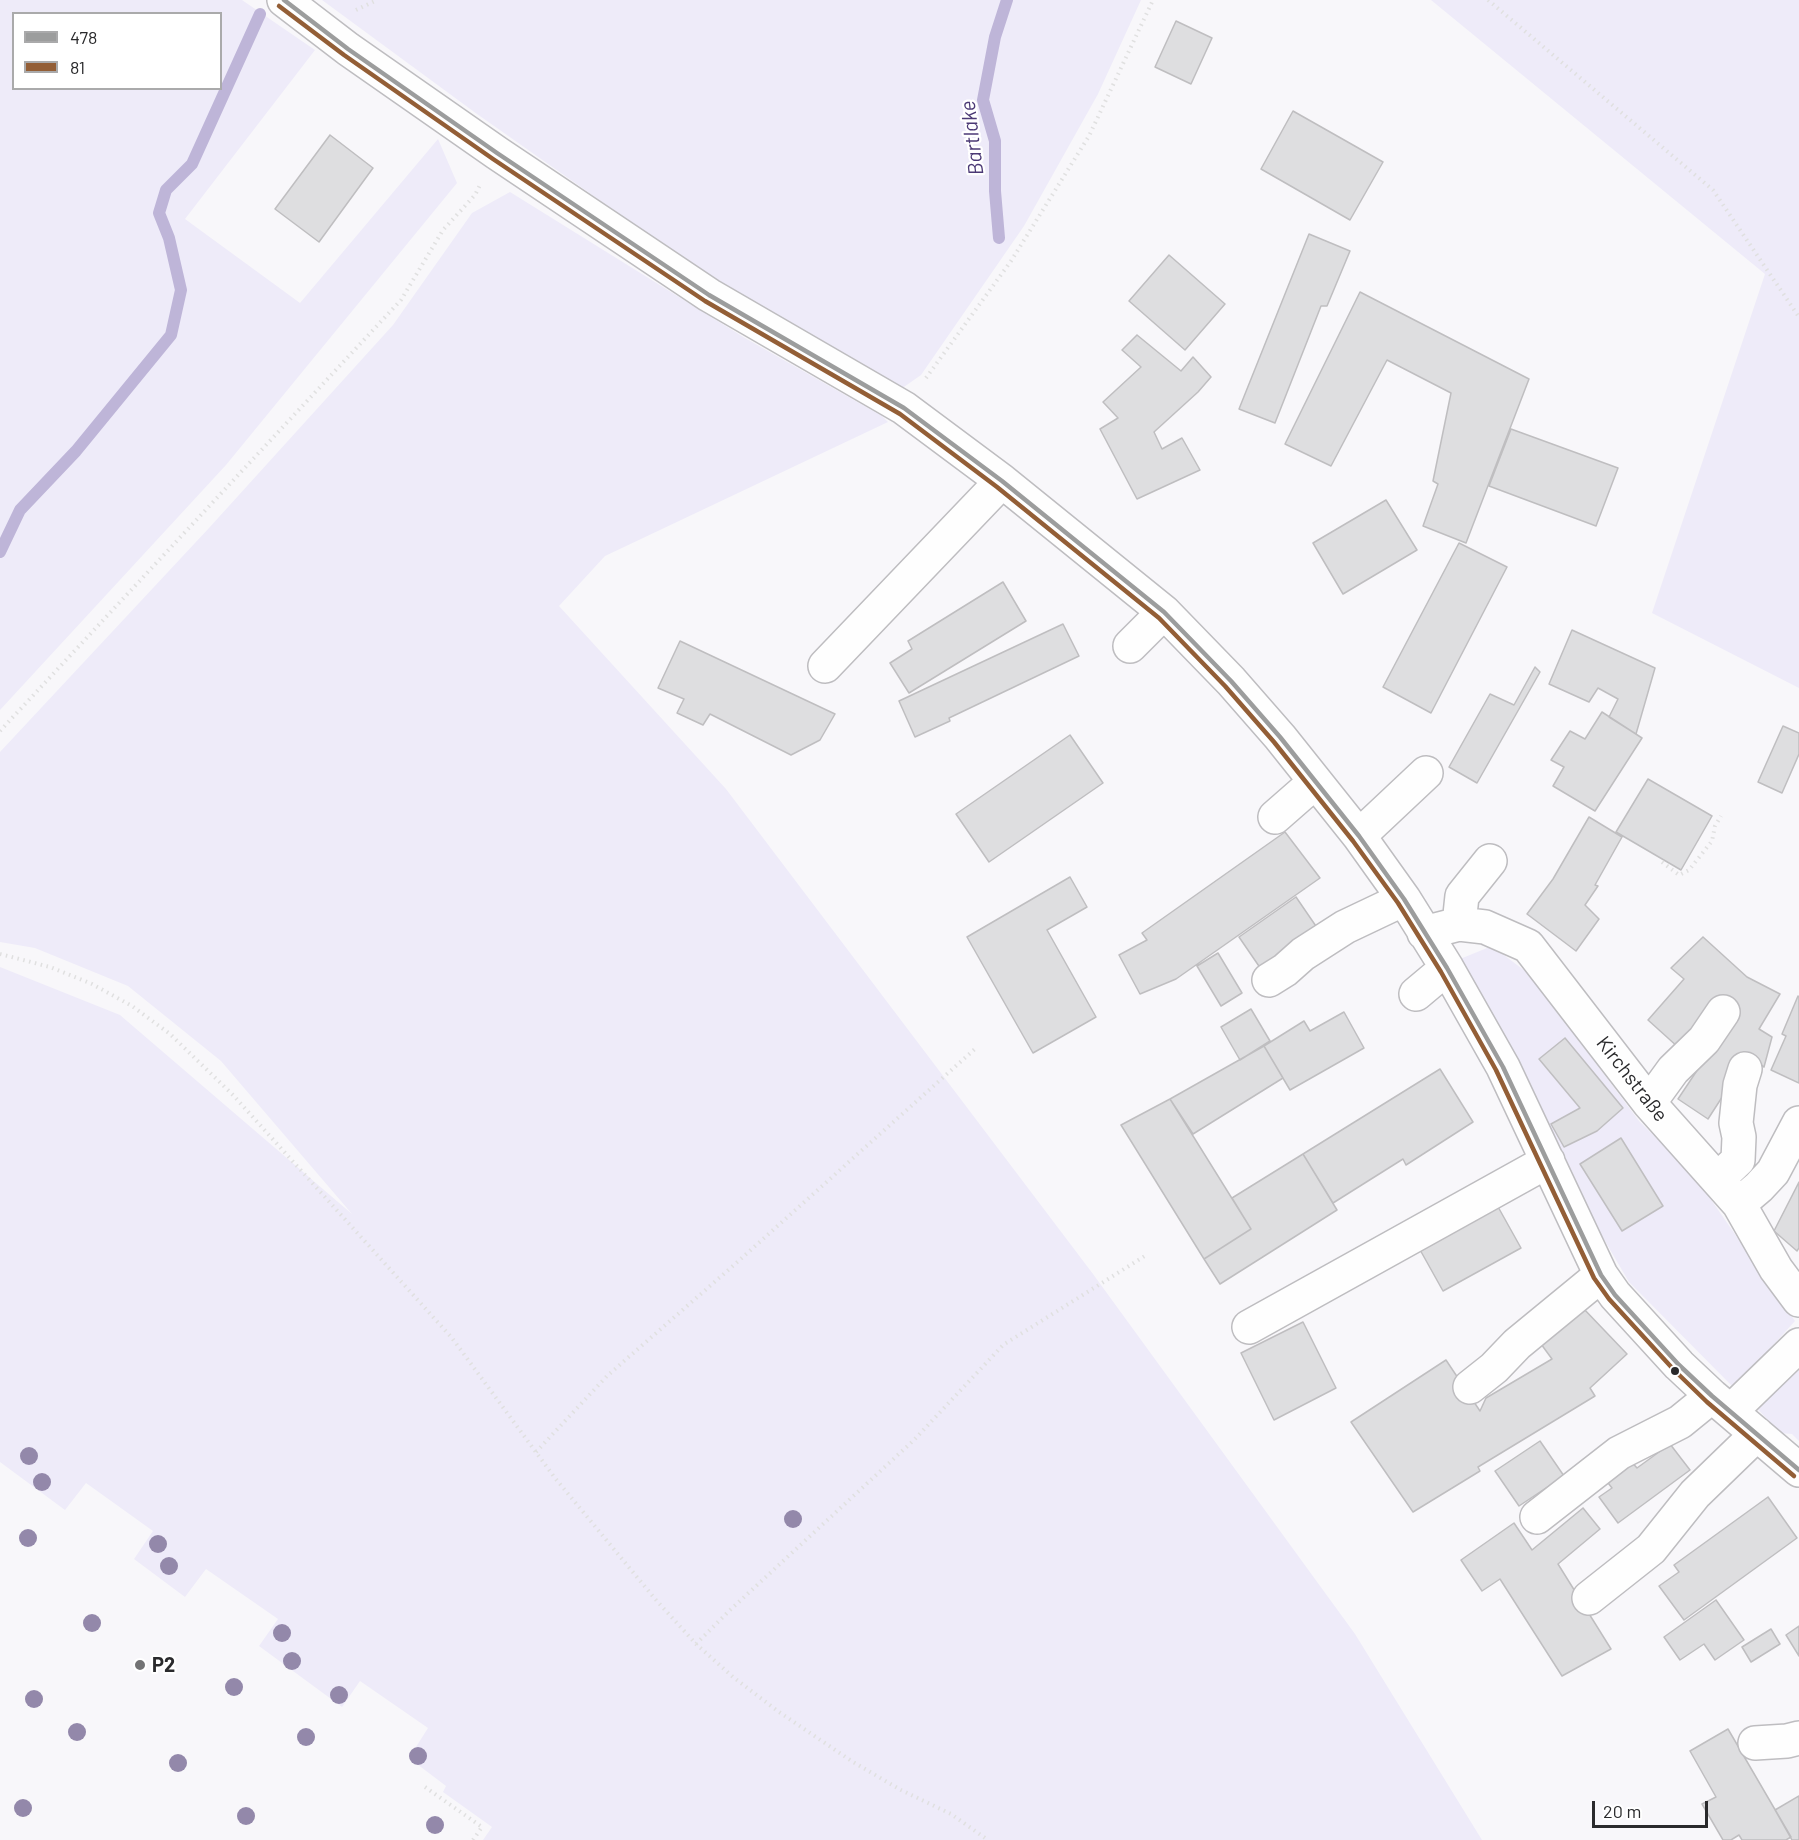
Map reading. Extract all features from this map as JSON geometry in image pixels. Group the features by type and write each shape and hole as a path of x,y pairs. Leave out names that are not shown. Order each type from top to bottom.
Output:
{"street":[{"path":"285,1 497,153 709,296 890,400 1002,481 1164,612 1281,736 1359,836 1404,899 1503,1067 1601,1275 1615,1295 1663,1347 1721,1404 1799,1470"},
{"path":"825,666 1002,481"},
{"path":"1130,646 1164,612"},
{"path":"1359,836 1426,773"},
{"path":"1275,817 1315,782"},
{"path":"1459,924 1462,896 1490,861"},
{"path":"1269,980 1303,954 1345,927 1404,899"},
{"name":"Kirchstraße","path":"1425,933 1459,924 1485,927 1528,946 1649,1103 1739,1204 1776,1269 1799,1300"},
{"path":"1416,994 1447,969"},
{"path":"1649,1103 1673,1070 1704,1040 1722,1012"},
{"path":"1718,1179 1738,1160 1739,1137 1736,1123 1740,1085 1745,1069"},
{"path":"1739,1204 1773,1172 1799,1123"},
{"path":"1249,1327 1548,1161"},
{"path":"1470,1387 1494,1368 1517,1344 1601,1275"},
{"path":"1538,1517 1619,1453 1721,1404 1799,1345"},
{"path":"1590,1598 1658,1560 1695,1494 1757,1434"},
{"path":"1755,1743 1799,1738"}],"path":[{"path":"890,400 1011,261 1089,136 1153,0"},
{"path":"1488,0 1713,190 1799,317"},
{"path":"0,731 401,300 443,230 476,195 497,153"},
{"path":"1662,862 1679,875 1689,870 1712,841 1715,826 1721,816"},
{"path":"0,954 50,967 92,984 132,1006 170,1034 233,1095 452,1338 555,1478 656,1600 696,1644 733,1677 853,1762 901,1790 951,1814 988,1840"},
{"path":"536,1452 607,1376 977,1047"},
{"path":"696,1644 914,1440 1003,1345 1148,1254"},
{"path":"425,1787 482,1827 473,1840"}],"shaded area":[{"path":"0,0 242,0 315,50 185,219 300,303 438,139 457,183 226,465 0,710"},
{"path":"322,0 1141,0 1098,94 1024,226 921,375 901,389 716,282 477,114"},
{"path":"1431,0 1799,0 1799,688 1652,613 1765,274"},
{"path":"510,192 745,338 882,416 888,422 605,556 559,606 726,789 1093,1274 1355,1634 1482,1840 483,1840 492,1827 443,1792 446,1786 409,1758 428,1728 360,1681 342,1707 259,1646 278,1619 206,1569 185,1597 134,1559 153,1531 86,1483 65,1510 0,1462 0,967 120,1015 352,1214 221,1061 128,986 35,948 0,942 0,752 209,528 393,325 472,213"},
{"path":"1492,946 1529,974 1639,1121 1694,1175 1795,1321 1734,1388 1629,1282 1585,1207 1460,959"},
{"path":"1799,1359 1799,1441 1792,1434 1780,1433 1753,1404"}],"building":[{"path":"1176,21 1212,38 1191,84 1155,67"},
{"path":"1293,111 1383,162 1350,220 1261,169"},
{"path":"330,135 373,168 319,242 275,209"},
{"path":"1309,234 1350,251 1327,306 1321,306 1275,423 1239,409"},
{"path":"1169,255 1225,304 1185,350 1129,301"},
{"path":"1360,292 1529,379 1466,543 1423,526 1438,484 1433,481 1451,393 1387,360 1331,466 1285,444"},
{"path":"1137,335 1181,371 1193,357 1211,377 1154,432 1162,449 1182,438 1200,470 1137,499 1100,429 1118,418 1103,402 1141,367 1122,350"},
{"path":"1511,429 1618,468 1596,526 1489,486"},
{"path":"1386,500 1417,550 1343,594 1313,543"},
{"path":"1459,543 1507,567 1431,713 1383,687"},
{"path":"1003,582 1026,621 909,693 890,663 912,649 908,641"},
{"path":"1063,624 1079,656 949,718 950,721 915,737 899,701"},
{"path":"1572,630 1655,668 1636,734 1609,717 1618,699 1598,688 1589,702 1549,684"},
{"path":"680,641 835,714 820,740 791,755 710,714 703,725 677,713 684,699 658,688"},
{"path":"1535,667 1540,672 1477,783 1449,767 1490,694 1514,705"},
{"path":"1602,712 1642,738 1595,811 1553,786 1564,767 1551,760 1570,731 1585,739"},
{"path":"1783,726 1799,733 1799,754 1782,793 1758,782"},
{"path":"1070,735 1103,783 989,862 956,814"},
{"path":"1648,779 1712,816 1681,870 1616,832"},
{"path":"1589,817 1622,837 1595,885 1598,886 1585,905 1599,919 1576,951 1527,914 1553,879"},
{"path":"1285,832 1320,878 1176,979 1140,994 1119,955 1147,940 1142,933"},
{"path":"1070,877 1087,907 1047,930 1096,1017 1033,1053 967,937"},
{"path":"1296,897 1320,932 1263,972 1239,937"},
{"path":"1703,937 1747,977 1780,994 1759,1029 1772,1037 1764,1067 1748,1057 1708,1119 1678,1099 1726,1027 1679,1048 1648,1020 1684,979 1671,968"},
{"path":"1218,953 1242,993 1221,1006 1197,966"},
{"path":"1798,996 1799,1083 1771,1070 1786,1036 1782,1034"},
{"path":"1251,1009 1270,1041 1240,1060 1221,1027"},
{"path":"1344,1012 1364,1048 1290,1090 1264,1046 1304,1021 1310,1031"},
{"path":"1565,1038 1623,1108 1597,1131 1564,1147 1551,1124 1580,1108 1539,1059"},
{"path":"1264,1046 1283,1078 1193,1134 1170,1099"},
{"path":"1440,1069 1473,1122 1406,1165 1403,1159 1333,1203 1303,1154"},
{"path":"1170,1099 1251,1229 1204,1259 1121,1125"},
{"path":"1621,1138 1663,1206 1622,1231 1580,1164"},
{"path":"1303,1154 1337,1210 1220,1284 1204,1259 1251,1229 1232,1198"},
{"path":"1799,1182 1799,1248 1797,1251 1774,1231"},
{"path":"1497,1205 1521,1248 1443,1291 1419,1248"},
{"path":"1583,1308 1627,1354 1590,1388 1595,1396 1478,1467 1480,1471 1413,1512 1351,1422 1446,1360 1480,1411 1486,1398 1552,1359 1541,1344"},
{"path":"1303,1322 1336,1388 1274,1420 1241,1353"},
{"path":"1540,1441 1564,1476 1519,1506 1495,1471"},
{"path":"1670,1444 1690,1470 1618,1523 1599,1497 1612,1488 1605,1479 1630,1460 1637,1468"},
{"path":"1768,1497 1797,1538 1684,1620 1659,1586 1679,1572 1674,1565"},
{"path":"1583,1508 1600,1529 1558,1564 1611,1649 1562,1676 1500,1579 1482,1591 1461,1560 1514,1523 1532,1550"},
{"path":"1716,1600 1744,1640 1715,1660 1704,1644 1680,1660 1664,1637"},
{"path":"1799,1626 1799,1656 1786,1635"},
{"path":"1771,1629 1780,1644 1751,1662 1742,1647"},
{"path":"1728,1729 1791,1837 1786,1840 1742,1840 1739,1835 1731,1840 1723,1840 1702,1804 1716,1797 1690,1751"},
{"path":"1799,1796 1799,1840 1792,1840 1775,1810"}],"waterway":[{"name":"Bartlake","path":"999,238 995,191 995,141 983,100 995,37 1007,0"},
{"path":"0,552 20,510 76,451 171,335 181,290 169,238 159,213 166,190 192,164 260,14"}],"transit line":[{"name":"478","path":"284,0 348,49 497,153 709,295 904,408 1002,481 1164,612 1231,681 1280,737 1359,836 1404,899 1447,968 1503,1067 1601,1275 1615,1295 1679,1365 1799,1470"},
{"name":"81","path":"279,6 344,55 493,159 705,301 900,414 997,487 1159,618 1225,686 1274,742 1353,841 1398,903 1441,972 1496,1070 1594,1278 1609,1299 1674,1370 1707,1402 1794,1476"}],"place":[{"name":"P2","path":"140,1665"}]}
